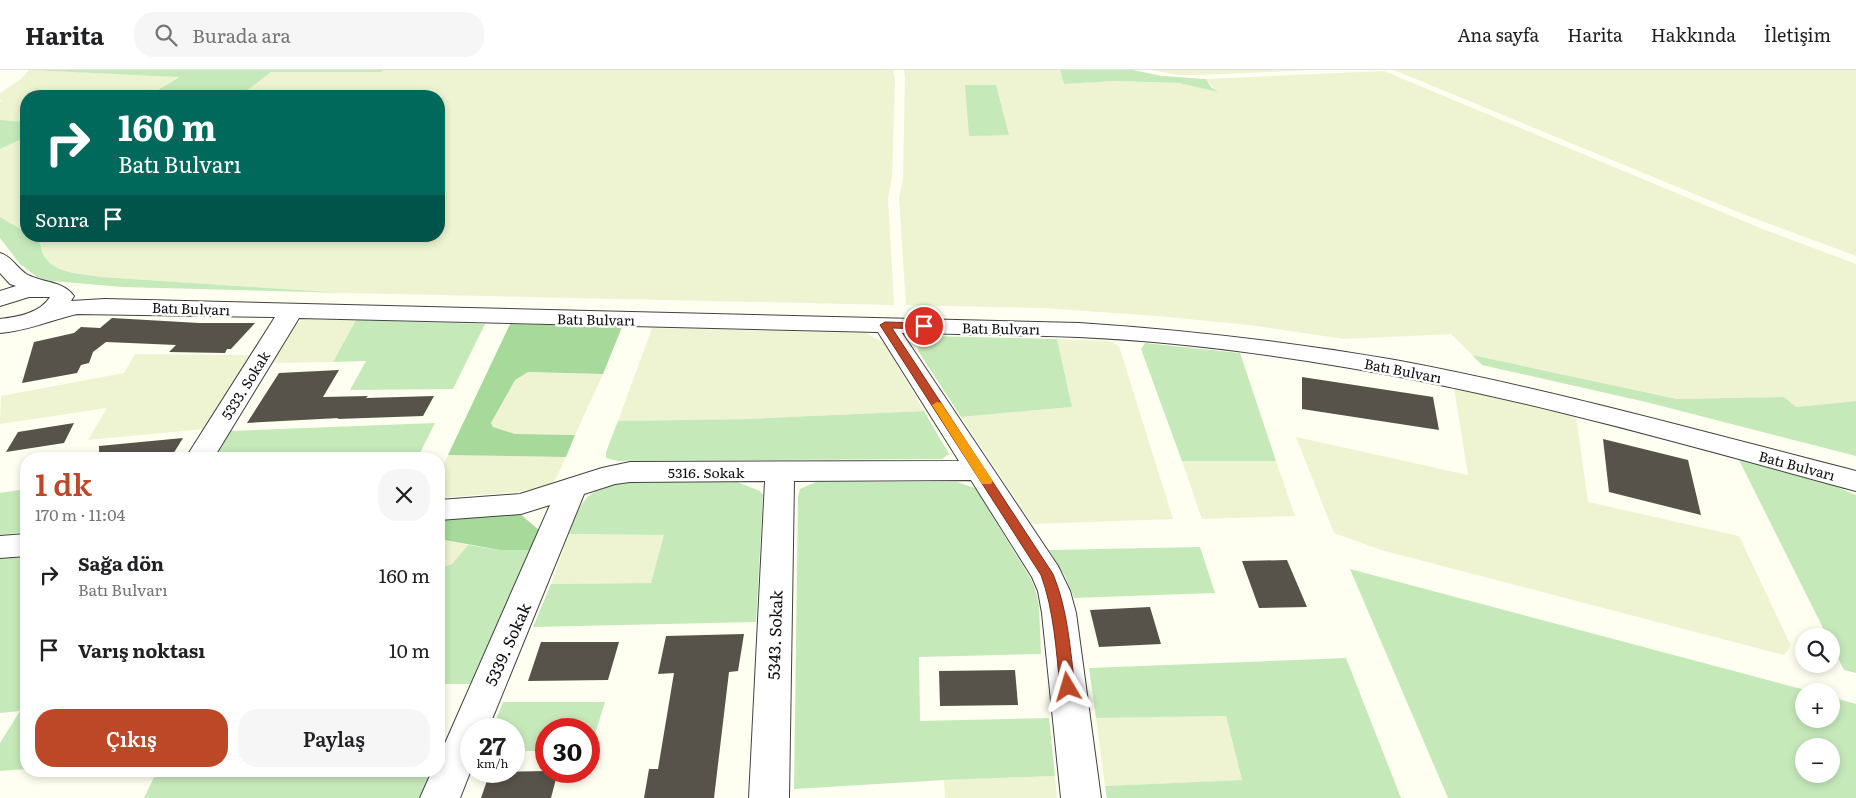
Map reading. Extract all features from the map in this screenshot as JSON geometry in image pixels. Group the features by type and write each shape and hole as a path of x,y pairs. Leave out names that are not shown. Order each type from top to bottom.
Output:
{"street":[{"name":"Batı Bulvarı","path":"0,260 18,279 49,289 489,304 1078,318 1202,328 1317,343 1495,376 1620,404 1856,465"},
{"path":"0,299 24,291 49,289 59,292 62,296 60,302 0,342"},
{"name":"Batı Bulvarı","path":"0,326 77,307 98,306 1079,330 1148,334 1206,339 1310,354 1499,389 1595,412 1856,481"},
{"name":"5333. Sokak","path":"203,452 291,311"},
{"path":"885,325 1047,574 1054,591 1058,613 1081,798"},
{"name":"5316. Sokak","path":"445,510 521,504 612,475 630,472 979,470"},
{"name":"5343. Sokak","path":"769,798 780,472"},
{"name":"5339. Sokak","path":"440,798 572,488"},
{"path":"0,547 20,545"}],"green space":[{"path":"29,70 179,76 157,90 20,90 20,122 0,120 0,102 2,100 0,100 0,93 21,79"},
{"path":"30,70 384,70 381,72 271,72 248,90 158,90 179,77"},
{"path":"384,70 893,70 895,81 892,177 888,198 894,305 344,293 102,277 70,272 55,267 46,260 38,242 445,242 445,90 248,90 271,72 381,72"},
{"path":"904,70 1060,70 1064,84 1115,81 1179,83 1216,91 1206,79 1384,71 1765,230 1856,264 1856,401 1796,407 1784,397 1677,399 1472,355 1451,334 1344,339 1250,325 1157,316 1043,308 906,305 899,198 903,179"},
{"path":"1060,70 1133,70 1162,76 1206,79 1211,87 1218,92 1179,83 1115,81 1064,84"},
{"path":"1150,70 1313,70 1178,75"},
{"path":"1394,70 1856,70 1856,256 1743,214"},
{"path":"965,85 996,85 1009,135 969,136"},
{"path":"0,120 20,122 20,140 0,149"},
{"path":"20,140 20,229 0,217 0,149"},
{"path":"0,217 20,229 20,242 39,242 44,256 52,265 73,273 102,277 344,293 123,287 51,281 37,277 20,264 0,238"},
{"path":"307,319 356,320 333,362 271,363 294,324"},
{"path":"356,320 485,324 453,389 350,390 366,361 333,362"},
{"path":"510,324 622,327 603,374 528,372 515,380 491,423 493,427 515,434 575,435 566,457 448,455"},
{"path":"652,328 866,333 884,343 924,411 747,419 618,421"},
{"path":"924,336 1057,339 1072,407 961,417 918,351 920,339"},
{"path":"1057,339 1110,341 1119,346 1173,519 1032,524 961,417 1072,407"},
{"path":"1145,343 1240,353 1276,461 1182,461 1141,349"},
{"path":"135,354 250,355 204,429 88,440 107,408 0,424 1,396 124,373"},
{"path":"1472,355 1677,399 1784,397 1796,407 1856,401 1856,456 1646,402 1482,365"},
{"path":"528,372 603,374 575,435 515,434 493,427 491,423 515,379"},
{"path":"1454,388 1576,416 1588,502 1739,536 1791,646 1784,655 1381,550 1334,533 1296,437 1468,475"},
{"path":"924,411 949,454 942,459 618,461 606,458 606,452 618,421 747,419"},
{"path":"435,423 420,452 218,452 230,431"},
{"path":"448,455 566,457 555,480 546,486 517,492 445,498 445,462"},
{"path":"1739,460 1830,484 1856,495 1856,673 1844,670 1840,662 1840,628 1823,628"},
{"path":"1182,461 1276,461 1295,516 1202,519"},
{"path":"737,482 760,491 763,495 756,622 533,627 551,584 651,583 664,535 569,534 582,504 595,492 614,485 628,483"},
{"path":"816,482 957,482 975,488 1031,579 1039,606 1041,654 919,657 920,721 1049,718 1055,776 944,780 794,789 798,497 800,489"},
{"path":"20,490 20,533 0,535 0,493"},
{"path":"520,514 539,530 531,550 500,550 445,540 445,519"},
{"path":"569,534 665,535 651,583 551,584"},
{"path":"445,540 468,545 452,564 445,566"},
{"path":"468,545 500,550 531,550 470,684 445,684 445,566 452,564"},
{"path":"1200,547 1215,593 1074,598 1065,576 1049,550"},
{"path":"20,554 20,711 0,713 0,556"},
{"path":"1350,569 1795,687 1795,728 1840,728 1840,700 1856,704 1856,798 1448,798"},
{"path":"1346,658 1401,798 1107,798 1105,786 1242,780 1226,716 1096,718 1089,668"},
{"path":"503,702 605,702 600,718 535,718 535,751 525,751 525,718 496,718"},
{"path":"20,711 20,769 0,771 0,743"},
{"path":"1226,716 1242,780 1105,786 1096,718"},
{"path":"1055,776 1057,798 945,798 944,780"},
{"path":"154,777 428,777 419,798 144,798"}],"building":[{"path":"112,318 199,323 255,323 225,353 169,352 176,345 106,342 93,352 89,363 81,365 77,373 22,383 34,342 74,333 81,327 100,328"},
{"path":"339,370 323,397 434,396 423,416 247,423 279,373"},
{"path":"1302,377 1433,397 1439,430 1302,409"},
{"path":"74,423 64,443 6,452 18,432"},
{"path":"183,438 174,452 99,452 99,446"},
{"path":"1603,439 1688,460 1701,515 1609,492"},
{"path":"1287,560 1307,607 1259,608 1242,561"},
{"path":"1150,607 1161,644 1099,647 1090,610"},
{"path":"744,634 738,671 729,672 714,798 644,798 649,769 658,769 674,673 658,674 666,636"},
{"path":"541,642 619,642 608,680 528,681"},
{"path":"1015,670 1018,705 940,706 939,671"},
{"path":"525,771 535,771 535,783 555,783 551,798 481,798 486,783 525,783"}],"slow traffic":[{"path":"937,405 987,481"}],"route":[{"path":"924,326 885,325 1047,574 1054,591 1068,687"}]}
